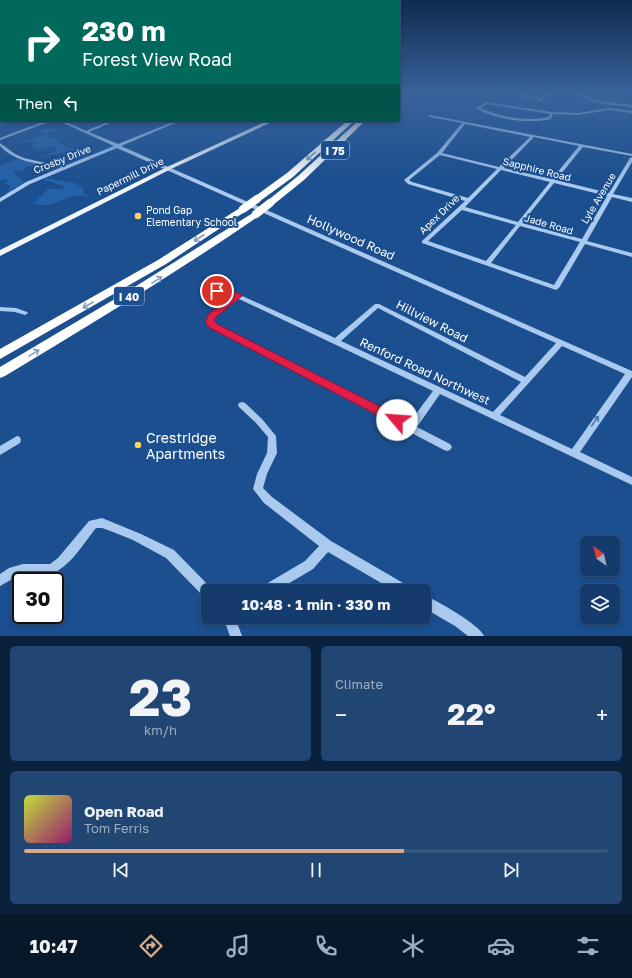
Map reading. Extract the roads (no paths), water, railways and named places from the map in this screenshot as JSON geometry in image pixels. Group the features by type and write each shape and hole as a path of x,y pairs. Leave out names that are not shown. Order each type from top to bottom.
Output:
{"highway":[{"name":"I 40","path":"0,355 162,262 243,209 290,174 349,123"},
{"name":"I 40","path":"0,373 150,284 195,256 256,214 301,178 360,123"},
{"name":"I 75","path":"301,178 366,123"}],"main road":[{"name":"Papermill Drive","path":"0,253 169,168 267,123"}],"street":[{"path":"0,139 44,123"},
{"name":"Hollywood Road","path":"65,123 631,373"},
{"path":"86,132 109,123"},
{"name":"Crosby Drive","path":"1,198 28,183 174,123"},
{"path":"463,123 439,154 406,180 410,183 468,200"},
{"path":"467,123 632,155"},
{"name":"Apex Drive","path":"533,136 461,208 424,242 556,288"},
{"path":"0,144 6,151 31,161 68,167"},
{"path":"488,264 582,145"},
{"name":"Sapphire Road","path":"439,154 610,196 632,200"},
{"name":"Lyle Avenue","path":"556,288 632,158"},
{"name":"Jade Road","path":"461,208 632,255"},
{"name":"Renford Road Northwest","path":"206,288 238,296 632,481"},
{"path":"238,296 212,316 210,319 210,324 446,447"},
{"name":"Hillview Road","path":"336,342 376,305 526,381"},
{"path":"0,309 16,310 25,313"},
{"path":"494,417 561,342"},
{"path":"574,453 631,373"},
{"path":"412,428 438,391"},
{"path":"242,405 272,436 272,453 262,474 258,489 268,500 327,545 394,584"},
{"path":"0,451 17,440"},
{"path":"0,580 13,572 23,569 51,569 62,562 93,524 102,523 137,537 170,554 201,586"},
{"path":"277,584 309,565 327,545"},
{"path":"431,605 478,636"},
{"path":"232,624 236,636"}],"place":[{"name":"Pond Gap Elementary School","path":"138,216"},
{"name":"Crestridge Apartments","path":"138,445"}]}
